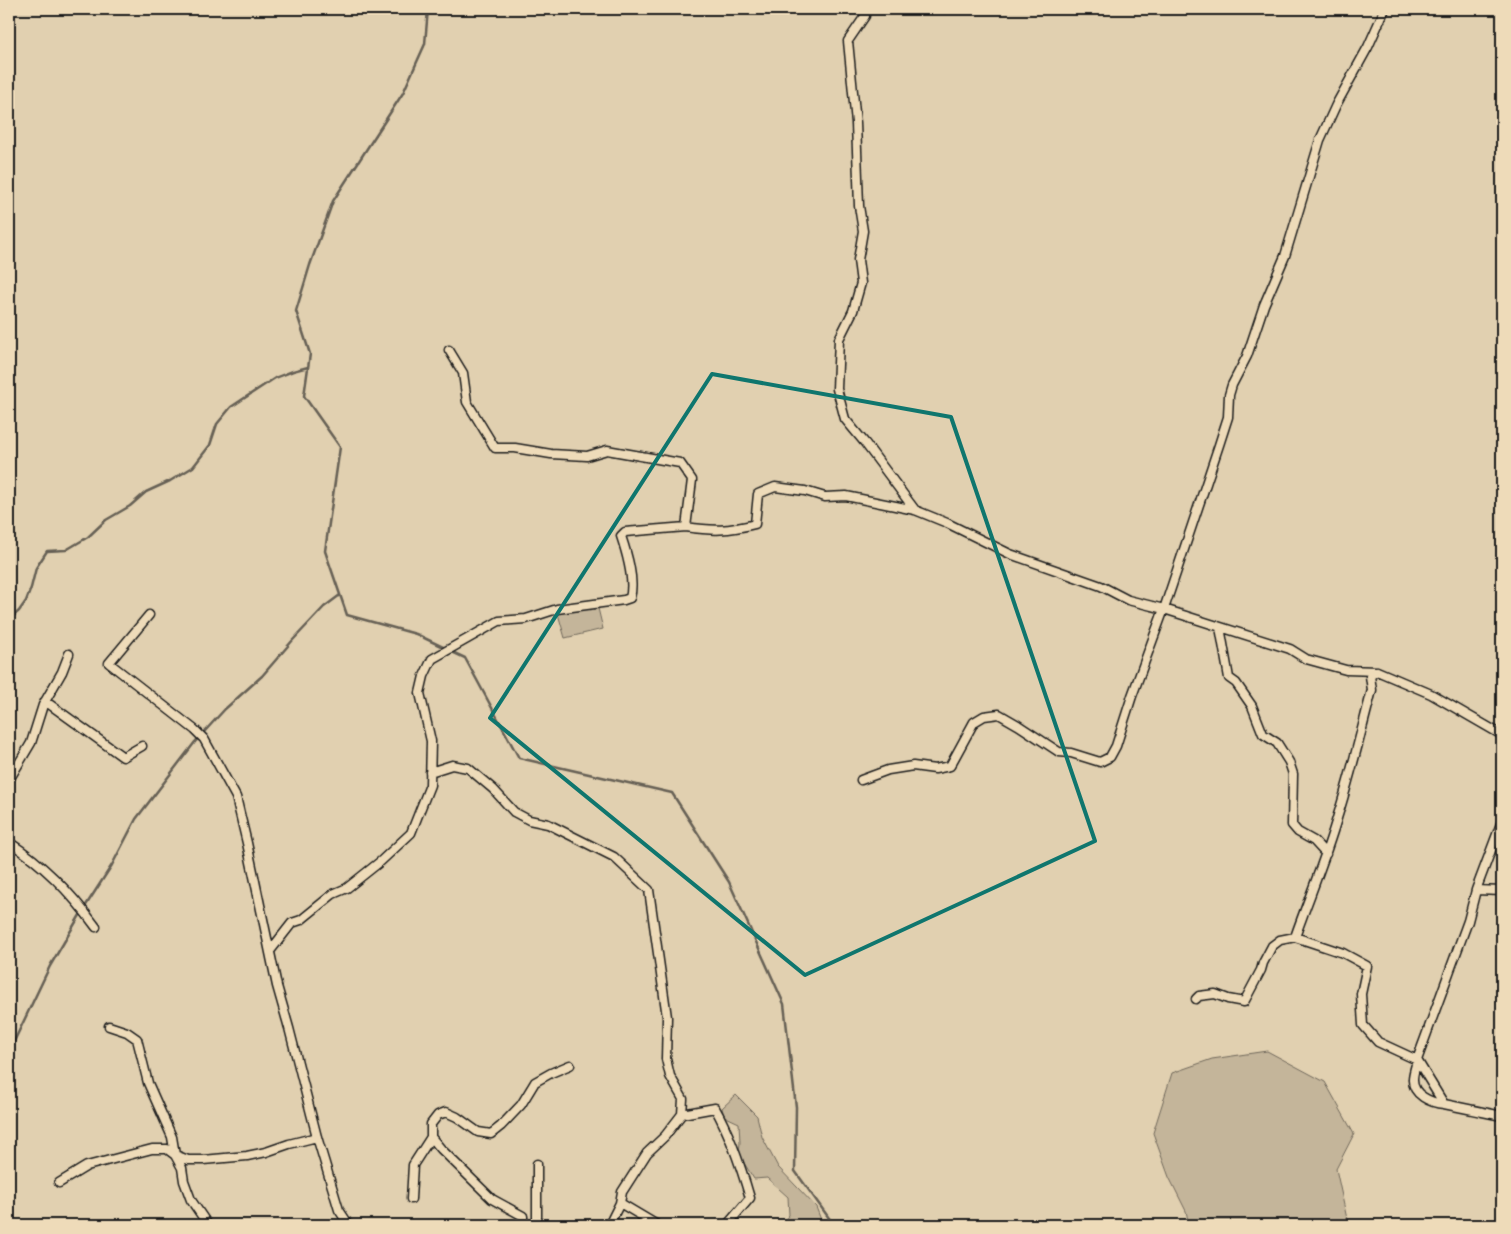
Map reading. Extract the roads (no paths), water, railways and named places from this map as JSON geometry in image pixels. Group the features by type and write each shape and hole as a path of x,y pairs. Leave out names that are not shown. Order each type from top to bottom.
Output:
{"street":[{"path":"866,9 865,16 848,41 856,123 859,206 863,231 858,260 862,283 853,310 839,339 837,389 845,419 915,510"},
{"path":"860,780 888,770 913,766 935,770 950,766 974,722 984,716 999,714 1018,724 1058,752 1071,753 1100,762 1110,756 1116,746 1164,609 1228,417 1229,395 1232,385 1247,356 1264,305 1285,256 1320,140 1336,105 1368,47 1385,9"},
{"path":"449,350 463,373 467,402 495,448 515,448 551,454 587,456 607,450 680,463 692,480 686,527"},
{"path":"270,951 292,923 301,920 333,894 347,888 381,862 411,833 430,784 430,741 420,693 424,676 432,659 499,621 526,619 557,609 630,598 632,591 628,560 621,536 625,532 686,527 709,531 732,530 755,524 758,494 776,487 806,491 825,497 846,496 915,510 1010,554 1101,586 1128,600 1164,609 1290,649 1306,659 1346,670 1377,670 1431,694 1502,735"},
{"path":"148,615 108,662 196,730 204,739 236,797 248,843 277,986 290,1028 317,1137 339,1210 349,1225"},
{"path":"1220,627 1229,678 1236,683 1252,706 1263,734 1277,743 1289,762 1293,774 1292,825 1298,832 1314,841 1326,854"},
{"path":"9,780 31,743 40,711 62,672 69,654"},
{"path":"1295,937 1339,814 1372,690 1370,676 1377,670"},
{"path":"45,701 123,757 142,746"},
{"path":"430,772 452,765 468,768 493,789 514,812 529,820 548,824 614,857 649,890 667,1017 666,1059 670,1076 683,1099 682,1114 665,1136 647,1153 622,1192 620,1203 609,1225"},
{"path":"1502,821 1476,890 1468,921 1417,1060 1413,1077 1413,1086 1420,1095 1433,1103 1502,1116"},
{"path":"9,842 28,854 48,873 83,910 96,927"},
{"path":"1476,890 1502,891"},
{"path":"1196,999 1199,996 1214,994 1244,1002 1272,946 1280,940 1295,937 1343,953 1367,966 1361,994 1363,1025 1378,1042 1417,1060 1444,1104"},
{"path":"109,1026 127,1032 137,1039 148,1083 172,1137 175,1155 182,1168 184,1182 191,1200 208,1225"},
{"path":"411,1199 414,1165 431,1137 431,1124 438,1115 446,1112 457,1117 478,1132 491,1134 521,1105 535,1082 570,1065"},
{"path":"682,1114 714,1108 723,1122 741,1166 750,1198 727,1225"},
{"path":"59,1183 87,1166 152,1149 167,1149 175,1155 188,1160 247,1156 317,1137"},
{"path":"431,1137 492,1200 523,1216 523,1225"},
{"path":"537,1164 537,1225"},
{"path":"620,1203 657,1225"}],"waterway":[{"path":"428,9 425,44 403,93 333,201 296,311 310,354 304,396 340,447 325,551 347,615 416,634 445,648"},
{"path":"9,620 26,601 36,568 47,551 66,550 88,537 106,520 130,506 146,492 170,481 193,467 210,445 217,424 231,407 275,378 308,367"},
{"path":"9,1079 12,1063 9,1052 50,966 112,865 136,819 195,742 225,709 262,676 324,607 340,595"},
{"path":"450,651 465,658 519,758 672,793 729,882 784,1004 796,1107 795,1171 834,1225"}]}
